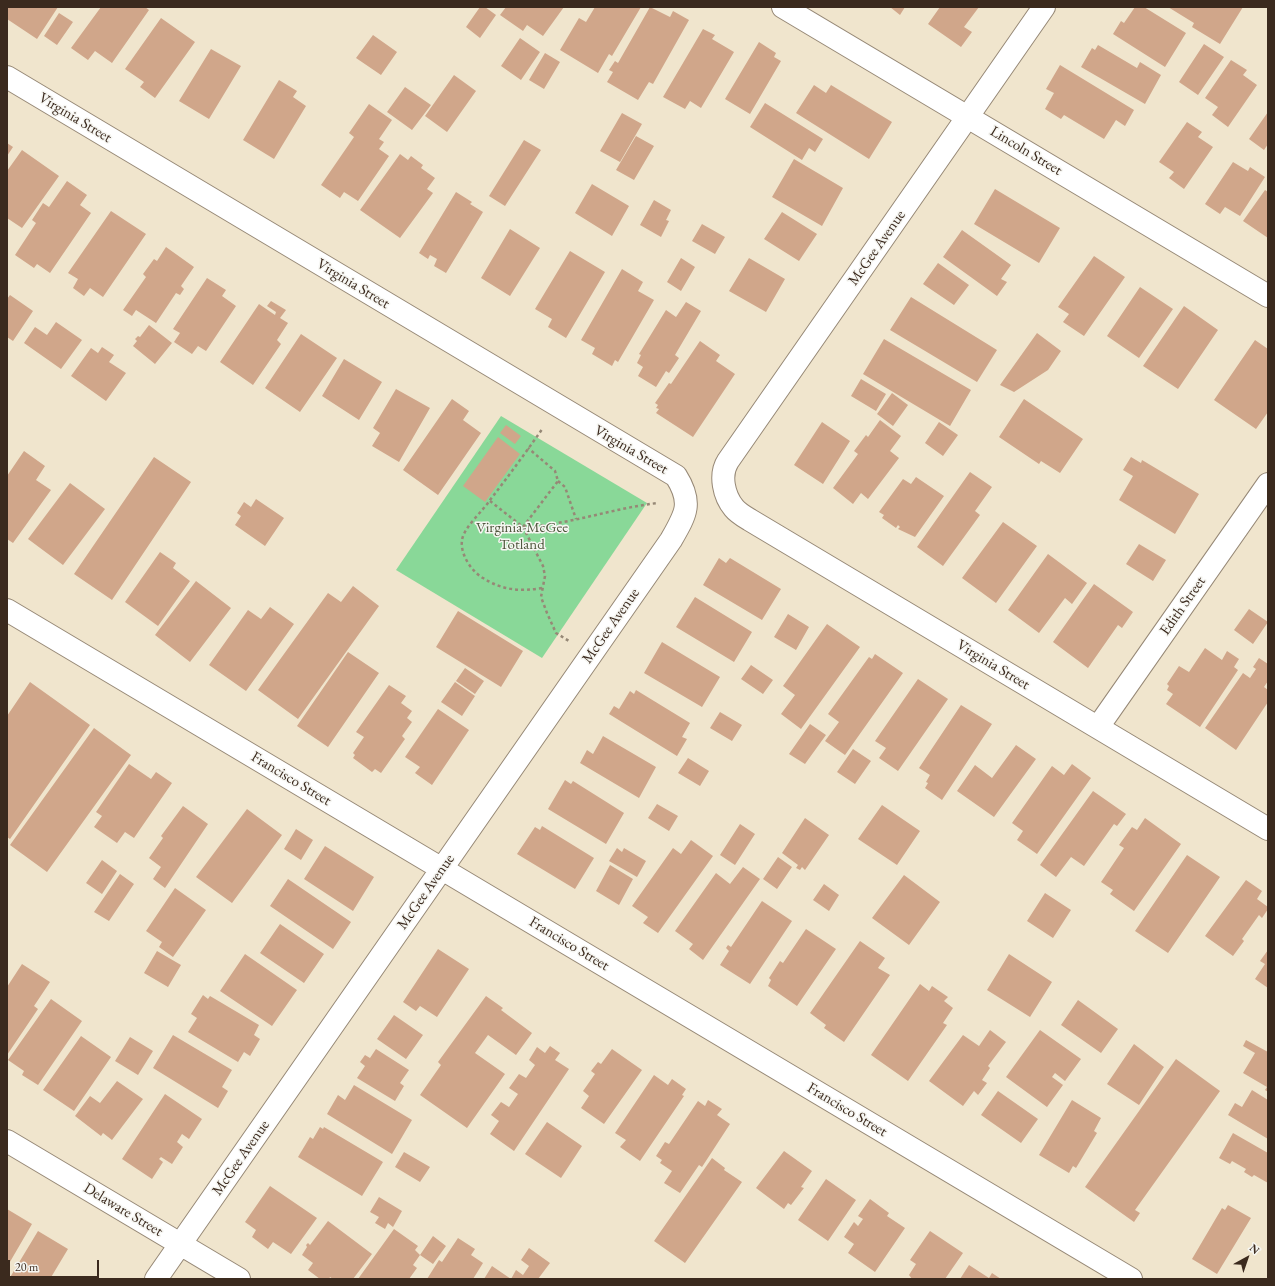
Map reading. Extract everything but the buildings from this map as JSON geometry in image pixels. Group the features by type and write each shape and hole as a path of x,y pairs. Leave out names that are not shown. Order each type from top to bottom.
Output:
{"street":[{"name":"Lincoln Street","path":"783,7 1268,296"},
{"name":"McGee Avenue","path":"726,493 724,482 725,465 728,460 1044,7"},
{"name":"Virginia Street","path":"7,77 676,476 684,489 687,500"},
{"name":"Edith Street","path":"1098,727 1268,484"},
{"name":"Virginia Street","path":"726,493 735,509 750,520 1268,829"},
{"name":"McGee Avenue","path":"156,1279 671,540 683,519 687,500"},
{"name":"Francisco Street","path":"7,610 1131,1279"},
{"name":"Delaware Street","path":"7,1141 239,1279"}],"path":[{"path":"542,588 513,590 499,586 480,576 469,564 461,550 462,538 476,516 490,501 558,407"},
{"path":"528,448 555,471 558,481 565,487 576,519"},
{"path":"523,527 558,481"},
{"path":"523,527 547,526 640,505 687,500"},
{"path":"490,501 523,527 543,566 545,576 541,596 556,633 591,655"}],"green space":[{"name":"Virginia-McGee Totland","path":"501,416 647,503 542,658 396,570"}]}
